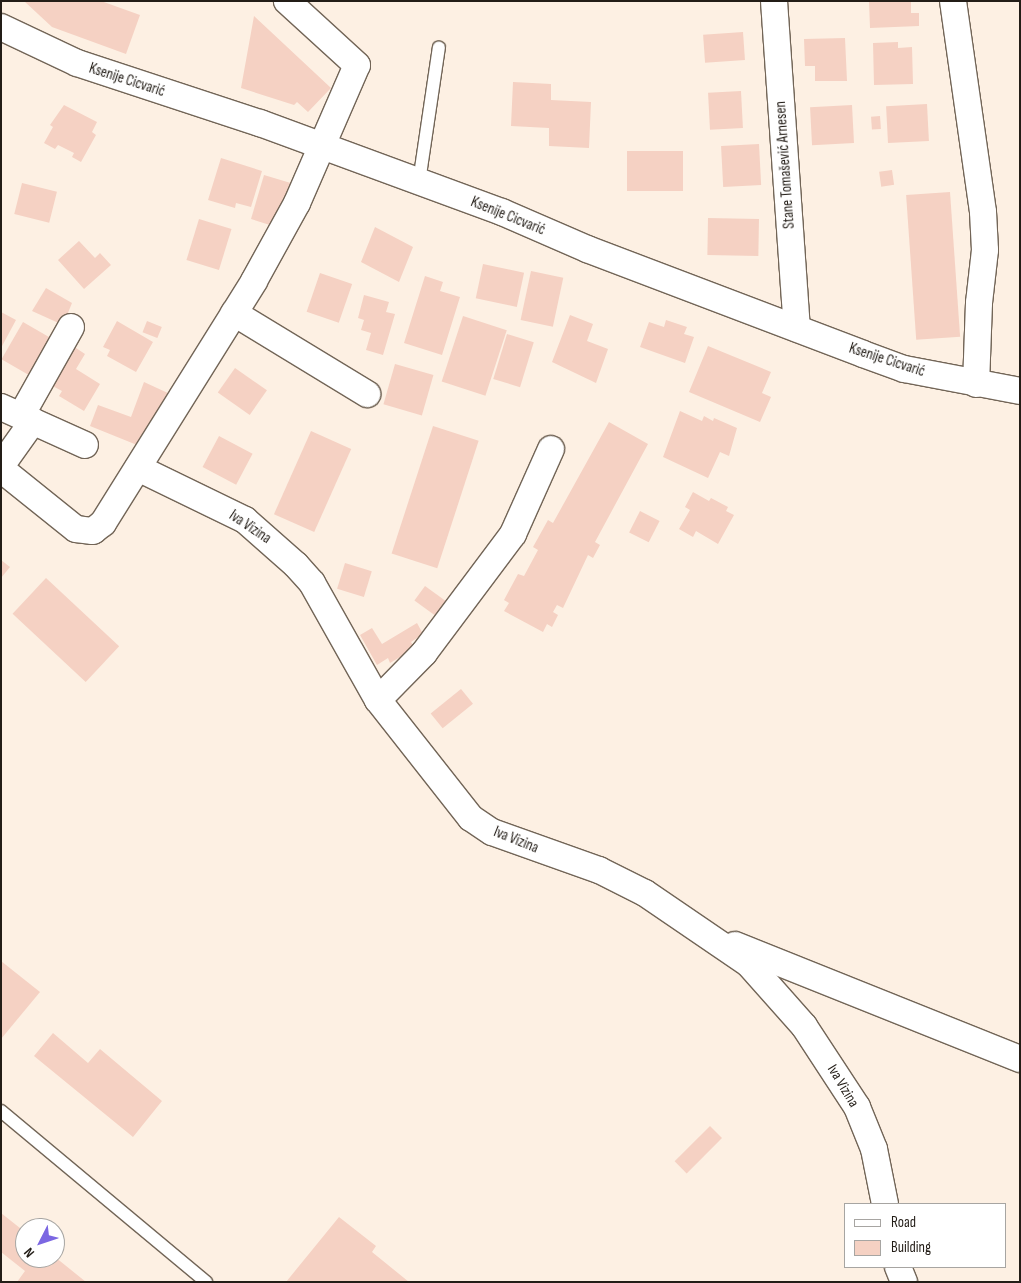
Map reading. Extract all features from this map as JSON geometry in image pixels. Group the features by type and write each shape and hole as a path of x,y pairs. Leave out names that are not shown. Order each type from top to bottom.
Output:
{"street":[{"path":"71,327 19,415 1,467 76,529 86,532 103,523 234,313 297,203 357,65 287,1"},
{"name":"Stane Tomašević Arnesen","path":"774,1 797,328"},
{"path":"953,1 983,212 985,250 979,303 976,384"},
{"name":"Ksenije Cicvarić","path":"1,27 40,48 77,63 322,146 502,212 587,250 904,368 976,384 1020,391"},
{"path":"234,313 367,394"},
{"path":"19,415 86,445"},
{"path":"378,700 424,653 513,534 551,449"},
{"name":"Iva Vizina","path":"138,468 237,516 273,542 312,584 378,700 471,818 507,838 599,870 644,893 707,933 749,964 824,1054 857,1107 871,1141 885,1203"},
{"path":"707,933 1020,1059"},
{"path":"898,1268 904,1282"}],"lane":[{"path":"420,182 439,47"},
{"path":"1,1111 206,1282"}],"building":[{"path":"24,1 101,1 140,15 126,54 52,27"},
{"path":"869,1 911,1 911,13 919,13 919,26 870,28"},
{"path":"254,16 331,88 308,112 297,102 294,105 241,88"},
{"path":"743,32 745,60 705,63 703,35"},
{"path":"845,38 847,81 815,81 815,66 805,66 804,39"},
{"path":"898,42 898,48 912,47 913,84 874,85 873,43"},
{"path":"513,82 551,84 551,100 591,102 589,148 549,146 549,128 511,126"},
{"path":"741,91 743,128 710,130 708,93"},
{"path":"927,104 929,141 888,143 886,106"},
{"path":"64,105 97,122 92,132 96,135 81,162 72,157 74,153 58,145 55,149 44,143 53,127 50,125"},
{"path":"852,105 854,143 812,145 810,107"},
{"path":"880,116 881,129 872,130 871,117"},
{"path":"759,144 761,185 723,187 721,146"},
{"path":"627,151 683,151 683,191 627,191"},
{"path":"221,158 262,171 251,207 236,203 235,208 208,200"},
{"path":"892,170 894,185 881,187 879,172"},
{"path":"264,175 294,184 273,226 251,219"},
{"path":"22,183 57,192 49,223 14,214"},
{"path":"950,192 960,337 916,340 906,195"},
{"path":"708,218 759,219 758,256 707,255"},
{"path":"199,219 232,229 219,270 186,260"},
{"path":"375,227 413,247 399,282 361,262"},
{"path":"79,241 95,258 100,253 111,265 84,289 58,260"},
{"path":"483,264 524,273 517,307 476,298"},
{"path":"531,271 563,278 553,327 521,320"},
{"path":"320,273 352,284 339,323 307,312"},
{"path":"425,276 443,282 440,291 460,297 442,355 404,343"},
{"path":"46,288 72,303 63,325 32,311"},
{"path":"364,295 389,302 386,312 395,314 383,355 366,350 371,333 361,330 364,320 358,318"},
{"path":"1,312 16,320 1,348"},
{"path":"570,315 593,324 587,341 608,349 596,383 552,362"},
{"path":"463,316 507,330 485,396 442,382"},
{"path":"666,320 687,327 684,334 694,337 685,363 640,347 649,322 664,327"},
{"path":"117,321 153,342 136,372 107,356 110,350 103,347"},
{"path":"147,321 162,327 157,338 143,332"},
{"path":"23,322 51,338 29,375 2,359"},
{"path":"507,334 534,342 520,387 493,379"},
{"path":"70,344 85,354 76,369 100,384 84,411 59,396 62,391 47,383"},
{"path":"708,346 771,372 762,393 771,397 760,422 689,392"},
{"path":"395,364 433,375 422,415 383,404"},
{"path":"235,368 267,390 250,415 218,393"},
{"path":"144,382 170,394 137,445 90,426 98,405 131,417"},
{"path":"680,411 702,421 704,416 713,421 714,418 737,428 729,456 720,452 708,478 663,457"},
{"path":"609,422 648,444 595,542 600,545 593,558 588,555 563,608 557,605 553,612 558,615 552,627 547,624 543,632 504,611 509,603 504,600 518,574 524,576 538,550 533,547 548,520 553,523"},
{"path":"433,426 479,441 437,568 392,553"},
{"path":"311,431 351,449 314,532 274,514"},
{"path":"219,436 253,454 236,485 203,467"},
{"path":"693,492 709,501 711,498 728,507 726,511 734,515 718,544 696,531 693,537 679,529 690,510 685,507"},
{"path":"640,511 660,521 649,542 629,532"},
{"path":"1,560 10,567 1,578"},
{"path":"345,563 372,571 364,597 337,589"},
{"path":"46,578 119,646 86,682 13,614"},
{"path":"425,586 446,601 435,616 414,601"},
{"path":"417,623 423,634 411,642 415,648 390,663 388,658 377,665 360,635 372,628 382,644"},
{"path":"461,689 473,704 443,728 431,714"},
{"path":"1,961 40,992 1,1039"},
{"path":"53,1033 88,1063 100,1049 162,1101 133,1137 34,1056"},
{"path":"710,1126 722,1138 687,1173 675,1161"},
{"path":"1,1213 15,1224 15,1263 1,1252"},
{"path":"339,1217 376,1246 372,1252 409,1282 286,1282"},
{"path":"65,1265 86,1282 17,1282 25,1271 21,1268 65,1268"}]}
